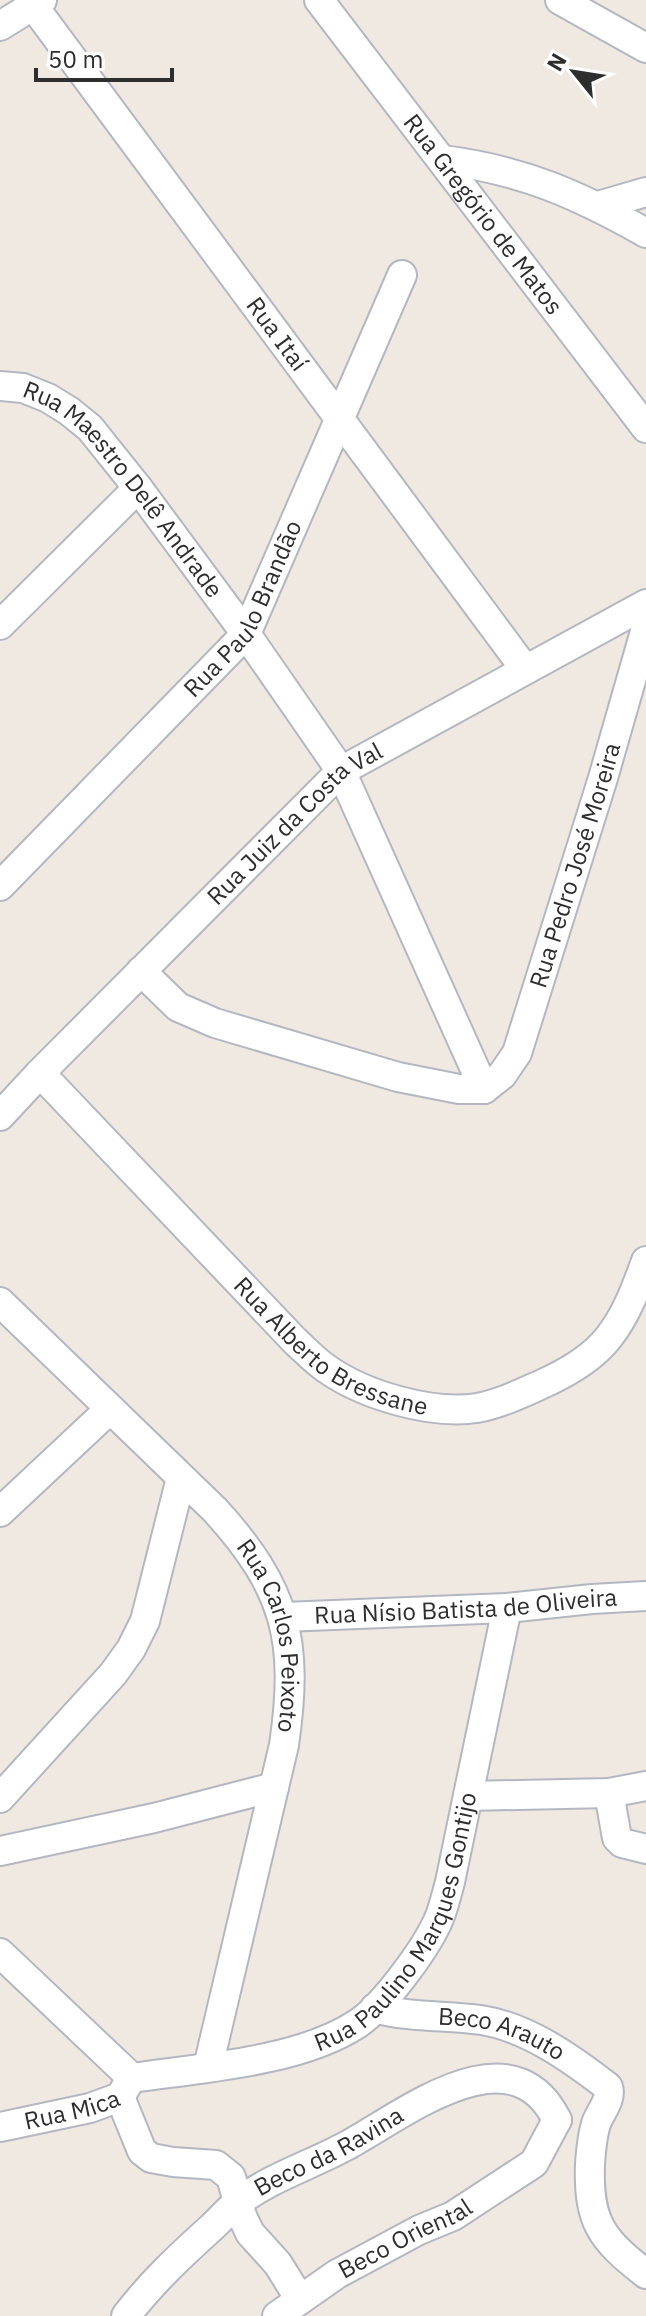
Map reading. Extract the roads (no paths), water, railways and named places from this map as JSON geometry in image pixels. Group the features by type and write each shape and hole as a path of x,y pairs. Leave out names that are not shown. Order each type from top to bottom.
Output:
{"street":[{"name":"Rua Gregório de Matos","path":"319,0 646,428"},
{"path":"560,0 646,48"},
{"path":"0,26 34,2"},
{"name":"Rua Itaí","path":"34,2 525,669"},
{"path":"443,160 487,166 528,177 598,206 646,233"},
{"path":"598,206 646,192"},
{"name":"Rua Paulo Brandão","path":"0,886 246,634 402,275"},
{"name":"Rua Maestro Delê Andrade","path":"0,386 23,388 48,398 90,428 246,634 341,771 484,1089"},
{"path":"0,625 138,488"},
{"name":"Rua Juiz da Costa Val","path":"0,1116 341,771 646,604"},
{"name":"Rua Pedro José Moreira","path":"484,1089 502,1075 517,1053 603,778 646,628"},
{"path":"141,971 178,1007 215,1023 398,1077 459,1089 484,1089"},
{"name":"Rua Alberto Bressane","path":"40,1073 295,1341 326,1369 360,1388 402,1402 476,1408 516,1396 581,1363 608,1339 628,1308 646,1261"},
{"name":"Rua Carlos Peixoto","path":"0,1302 244,1541 268,1579 284,1617 290,1702 274,1787 208,2067"},
{"path":"0,1512 110,1409"},
{"path":"0,1798 113,1674 131,1649 145,1621 181,1478"},
{"name":"Rua Nísio Batista de Oliveira","path":"284,1617 507,1608 646,1596"},
{"name":"Rua Paulino Marques Gontijo","path":"126,2088 320,2043 358,2023 375,2008 416,1957 437,1924 450,1882 507,1608"},
{"path":"468,1796 609,1793 646,1786"},
{"path":"0,1851 154,1818 274,1787"},
{"path":"609,1793 617,1838 622,1843 646,1849"},
{"path":"0,1953 126,2088 142,2151 151,2158 216,2165 231,2177 250,2233 278,2264 299,2298"},
{"name":"Beco Arauto","path":"375,2008 392,2013 483,2021 520,2031 590,2072 608,2087 609,2095 596,2122"},
{"name":"Beco da Ravina","path":"126,2316 155,2280 238,2203 350,2145 426,2099 474,2081 497,2077 511,2079 547,2100 557,2120"},
{"name":"Rua Mica","path":"0,2127 90,2108 126,2088"},
{"path":"557,2120 582,2118 596,2122 589,2195 597,2222 617,2251 646,2274"},
{"name":"Beco Oriental","path":"277,2316 337,2274 419,2230 453,2216 534,2163 557,2120"}]}
